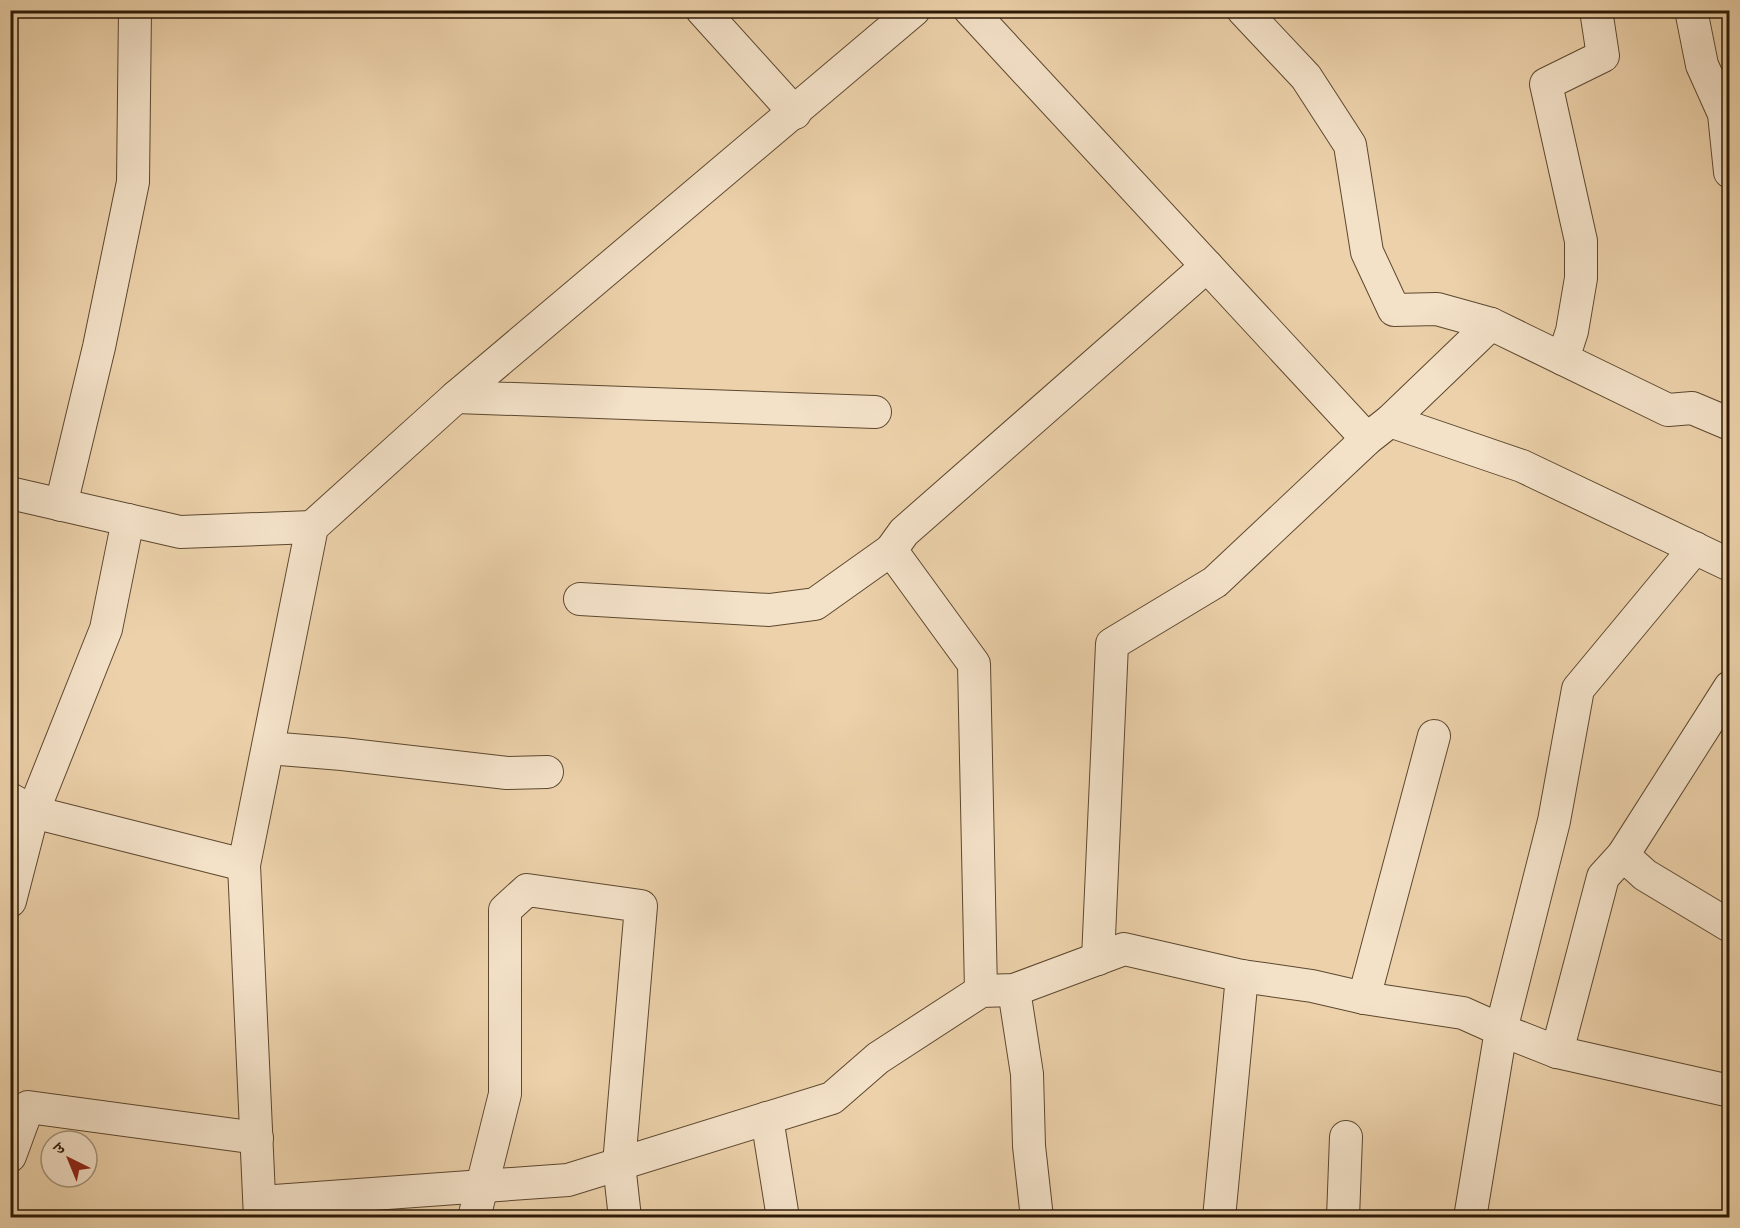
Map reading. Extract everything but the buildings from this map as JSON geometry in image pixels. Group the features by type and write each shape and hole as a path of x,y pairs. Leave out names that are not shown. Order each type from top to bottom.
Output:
{"street":[{"path":"61,505 99,347 134,182 135,10"},
{"path":"702,10 795,113"},
{"path":"914,10 795,113 456,397 312,527 244,865 260,1210 482,1186 568,1180 832,1098 878,1058 981,991 1014,990 1124,949 1242,976 1312,986 1364,998 1463,1012 1557,1052 1730,1091"},
{"path":"969,10 1207,266 1378,430 1522,466 1730,565"},
{"path":"1243,10 1306,77 1350,145 1367,252 1394,310 1437,309 1491,324 1668,410 1692,408 1730,424"},
{"path":"1563,359 1572,331 1581,278 1581,241 1546,84 1603,56 1596,10"},
{"path":"1691,10 1702,65 1724,114 1730,172"},
{"path":"580,599 769,610 815,604 891,550 904,532 1207,266"},
{"path":"1098,959 1112,644 1215,582 1491,324"},
{"path":"456,397 875,412"},
{"path":"10,493 180,531 312,527"},
{"path":"10,901 22,806 106,629 129,520"},
{"path":"1470,1218 1501,1030 1554,821 1578,689 1695,548"},
{"path":"891,550 974,664 981,991"},
{"path":"1557,1052 1602,877 1623,855 1730,687"},
{"path":"1364,998 1434,736"},
{"path":"268,748 507,773 547,772"},
{"path":"22,806 244,865"},
{"path":"1623,855 1645,875 1730,926"},
{"path":"474,1218 505,1094 505,910 527,890 641,906 619,1164 625,1218"},
{"path":"1220,1218 1242,976"},
{"path":"1014,990 1027,1074 1029,1146 1036,1218"},
{"path":"10,1156 28,1107 257,1138"},
{"path":"768,1118 783,1218"},
{"path":"1343,1218 1346,1137"}]}
